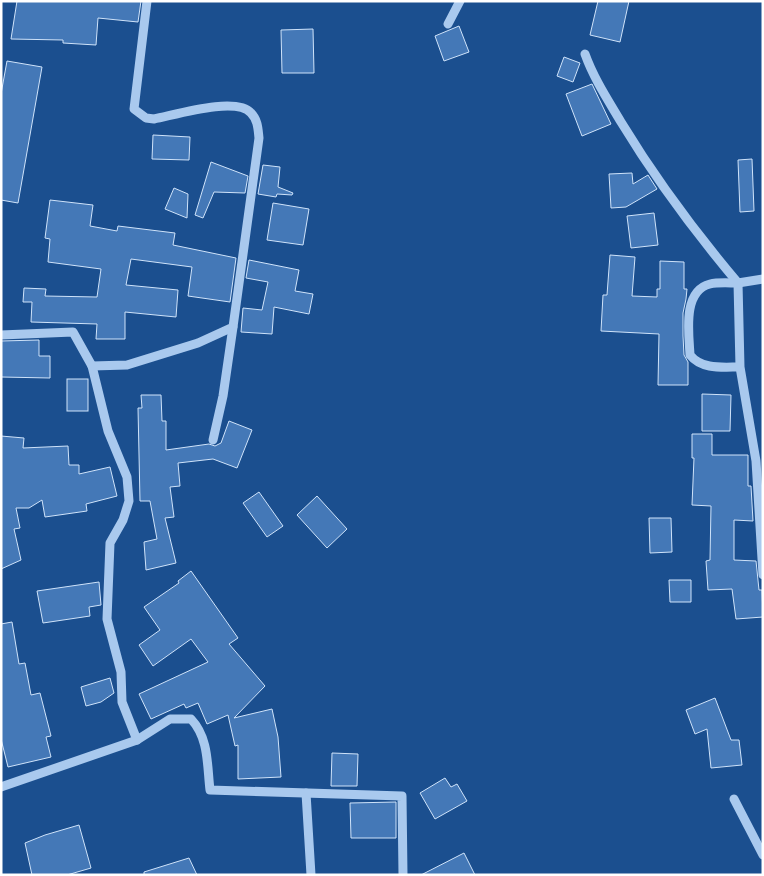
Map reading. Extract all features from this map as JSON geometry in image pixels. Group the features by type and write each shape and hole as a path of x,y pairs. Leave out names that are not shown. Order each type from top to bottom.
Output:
{"street":[{"path":"147,1 134,109 140,114 154,119 227,105 241,106 251,112 257,123 259,138 223,396 214,440"},
{"path":"448,24 460,1"},
{"path":"585,54 592,73 640,153 708,248 738,282 740,367 756,461 763,575"},
{"path":"740,367 709,367 694,360 690,355 691,304 694,294 709,285 763,279"},
{"path":"92,366 128,365 198,343 233,327"},
{"path":"1,335 72,332 92,366 108,431 128,477 129,501 123,520 110,543 107,619 122,672 122,702 137,740"},
{"path":"1,787 137,740 170,719 191,719 200,729 205,745 210,790 402,796 403,875"},
{"path":"306,793 311,875"},
{"path":"734,800 763,855"}],"building":[{"path":"17,1 141,1 138,22 98,18 96,45 63,43 63,40 11,39"},
{"path":"598,1 629,1 620,42 590,35"},
{"path":"459,26 469,52 444,61 435,36"},
{"path":"313,29 314,73 282,73 281,30"},
{"path":"564,57 580,63 573,82 557,76"},
{"path":"7,61 42,67 18,203 1,200 1,94"},
{"path":"592,84 611,124 582,136 566,94"},
{"path":"153,135 190,137 189,160 152,159"},
{"path":"752,159 754,211 740,212 738,160"},
{"path":"211,162 248,176 245,193 214,192 203,218 195,215"},
{"path":"263,165 280,167 278,187 293,193 292,195 277,194 276,197 258,194"},
{"path":"632,173 633,184 648,175 657,189 626,207 611,208 609,174"},
{"path":"174,188 188,194 187,218 165,209"},
{"path":"50,200 93,205 90,226 117,231 118,226 175,233 173,245 236,258 230,302 188,296 192,267 131,259 126,285 178,290 176,317 125,312 125,339 96,339 97,324 31,322 32,302 23,302 24,288 46,289 45,296 97,297 101,269 48,262 50,239 45,238"},
{"path":"273,203 309,209 303,245 267,240"},
{"path":"654,213 658,245 631,248 627,216"},
{"path":"610,255 635,257 632,296 657,297 657,289 660,289 660,261 684,262 684,289 687,289 683,313 683,336 684,355 688,362 688,385 658,385 659,334 601,331 603,295 607,295"},
{"path":"249,260 299,270 295,291 313,294 309,314 274,307 272,334 241,332 243,308 262,310 268,282 246,278"},
{"path":"39,340 39,356 50,356 50,378 1,377 1,341"},
{"path":"67,379 88,379 88,411 67,411"},
{"path":"702,394 731,395 730,431 702,431"},
{"path":"141,395 161,395 162,421 166,421 166,450 209,444 215,446 221,443 229,421 252,430 237,468 213,459 178,463 180,486 170,487 174,517 165,518 176,563 146,570 144,542 157,539 150,501 140,501 138,408 142,408"},
{"path":"692,434 712,434 712,455 748,455 748,486 751,486 753,521 734,520 734,560 756,561 759,590 762,590 763,617 736,619 732,589 708,590 706,561 710,560 711,506 692,505 694,458 692,458"},
{"path":"1,436 24,438 23,448 68,446 69,465 79,465 79,474 110,467 117,496 86,504 87,511 45,517 42,500 29,508 16,508 20,528 14,529 21,560 1,569"},
{"path":"259,492 283,526 267,537 243,503"},
{"path":"317,496 347,529 327,548 297,515"},
{"path":"649,518 671,518 672,552 650,553"},
{"path":"191,571 238,638 229,644 265,686 234,718 272,709 278,737 281,777 238,779 238,745 235,746 228,715 207,724 198,703 186,708 184,704 151,719 139,694 208,662 191,639 153,666 139,645 160,630 144,607 179,583 178,581"},
{"path":"669,580 691,580 691,602 670,602"},
{"path":"99,582 101,605 89,607 90,616 43,623 37,591"},
{"path":"12,622 19,664 25,663 31,695 40,693 51,736 46,737 51,757 8,767 1,739 1,624"},
{"path":"110,678 114,693 101,702 86,706 81,687"},
{"path":"715,698 731,740 739,740 742,765 711,768 707,729 695,734 686,710"},
{"path":"332,753 358,754 357,786 331,786"},
{"path":"445,778 451,787 457,784 467,801 435,819 420,793"},
{"path":"396,802 396,838 351,838 350,803"},
{"path":"79,825 91,868 67,875 32,875 25,843"},
{"path":"464,853 475,875 421,875"},
{"path":"189,858 197,875 144,875 144,872"}]}
